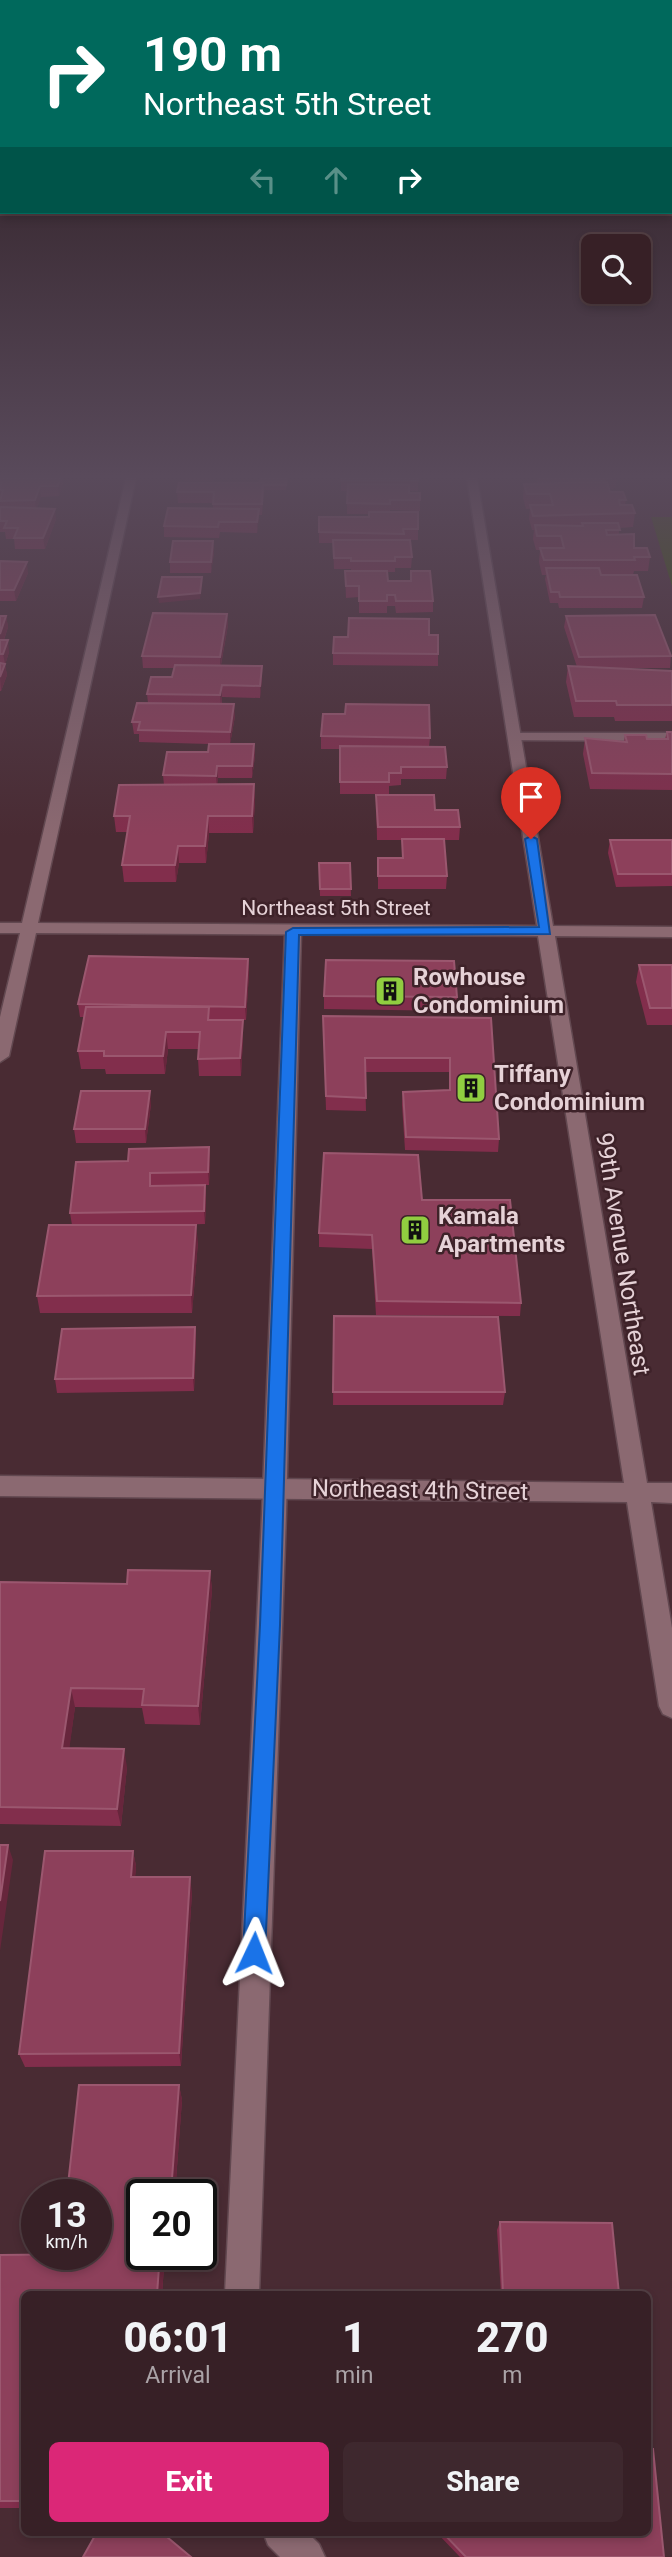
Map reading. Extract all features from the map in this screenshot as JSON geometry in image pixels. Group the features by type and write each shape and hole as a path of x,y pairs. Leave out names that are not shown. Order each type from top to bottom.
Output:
{"street":[{"path":"0,1056 104,597"},
{"name":"99th Avenue Northeast","path":"491,597 672,1706"},
{"path":"514,737 672,737"},
{"name":"Northeast 5th Street","path":"0,928 293,932 672,932"},
{"path":"242,2291 293,932"},
{"name":"Northeast 4th Street","path":"0,1486 672,1493"},
{"path":"285,2536 306,2557"}],"building":[{"path":"359,597 387,597 387,601 359,601"},
{"path":"395,597 433,597 433,601 396,601"},
{"path":"153,613 227,614 220,657 142,656"},
{"path":"655,615 671,656 579,657 566,616"},
{"path":"0,616 6,616 0,634"},
{"path":"349,618 429,619 429,635 438,635 438,654 333,653 334,637 348,637"},
{"path":"0,640 8,640 3,654 0,654"},
{"path":"0,663 5,664 0,677"},
{"path":"175,665 262,666 260,686 222,685 220,695 147,694 151,677 172,677"},
{"path":"568,666 672,671 672,705 617,705 616,701 576,701"},
{"path":"137,703 234,704 230,732 138,730 140,722 132,722"},
{"path":"346,704 429,705 430,738 321,736 323,714 345,714"},
{"path":"667,732 672,732 672,774 592,773 585,738 627,742 625,735 646,735 647,739 668,739"},
{"path":"209,744 254,744 252,766 217,766 216,776 163,775 167,752 208,752"},
{"path":"340,746 445,747 447,767 401,767 401,773 389,773 389,782 340,782"},
{"path":"254,784 252,816 208,816 205,846 178,846 175,865 122,865 130,816 114,816 119,785"},
{"path":"376,795 434,795 435,810 458,810 460,827 378,827"},
{"path":"402,839 444,839 447,876 378,876 378,858 403,858"},
{"path":"610,840 672,840 672,874 618,874"},
{"path":"319,863 350,863 351,889 320,889"},
{"path":"89,956 248,959 245,1007 78,1004"},
{"name":"Rowhouse Condominium","path":"326,960 454,961 457,997 324,996"},
{"path":"639,965 672,965 672,1008 650,1008"},
{"path":"86,1007 209,1007 208,1020 243,1020 240,1058 198,1059 200,1032 166,1032 163,1056 104,1056 104,1051 78,1051"},
{"name":"Tiffany Condominium","path":"323,1016 491,1018 499,1139 406,1137 403,1092 450,1090 450,1058 365,1058 366,1098 326,1096"},
{"path":"81,1091 150,1091 145,1129 74,1129"},
{"path":"209,1147 208,1172 150,1173 150,1186 205,1185 204,1211 70,1213 76,1162 128,1161 129,1149"},
{"name":"Kamala Apartments","path":"324,1153 418,1155 422,1200 510,1200 521,1303 377,1301 372,1235 319,1233"},
{"path":"49,1225 196,1225 191,1295 37,1296"},
{"path":"334,1316 498,1317 505,1392 333,1392"},
{"path":"195,1327 193,1378 55,1379 62,1329"},
{"path":"128,1570 210,1571 198,1706 142,1705 144,1689 71,1688 62,1748 124,1749 117,1809 0,1807 0,1582 127,1584"},
{"path":"0,1845 8,1845 0,1901"},
{"path":"45,1851 133,1851 131,1877 190,1877 179,2053 19,2054"},
{"path":"79,2085 179,2085 172,2179 126,2179 126,2270 159,2270 157,2291 21,2291 21,2501 0,2501 0,2255 21,2255 21,2270 112,2270 112,2179 69,2179"},
{"path":"500,2222 612,2223 619,2291 503,2291"},
{"path":"653,2449 664,2557 466,2557 446,2536 651,2536"},
{"path":"95,2536 166,2536 191,2557 83,2557"}],"place":[{"name":"Rowhouse Condominium","path":"390,991"},
{"name":"Tiffany Condominium","path":"471,1088"},
{"name":"Kamala Apartments","path":"415,1230"}],"route":[{"path":"254,1953 270,1625 293,932 546,931 531,839"}]}
